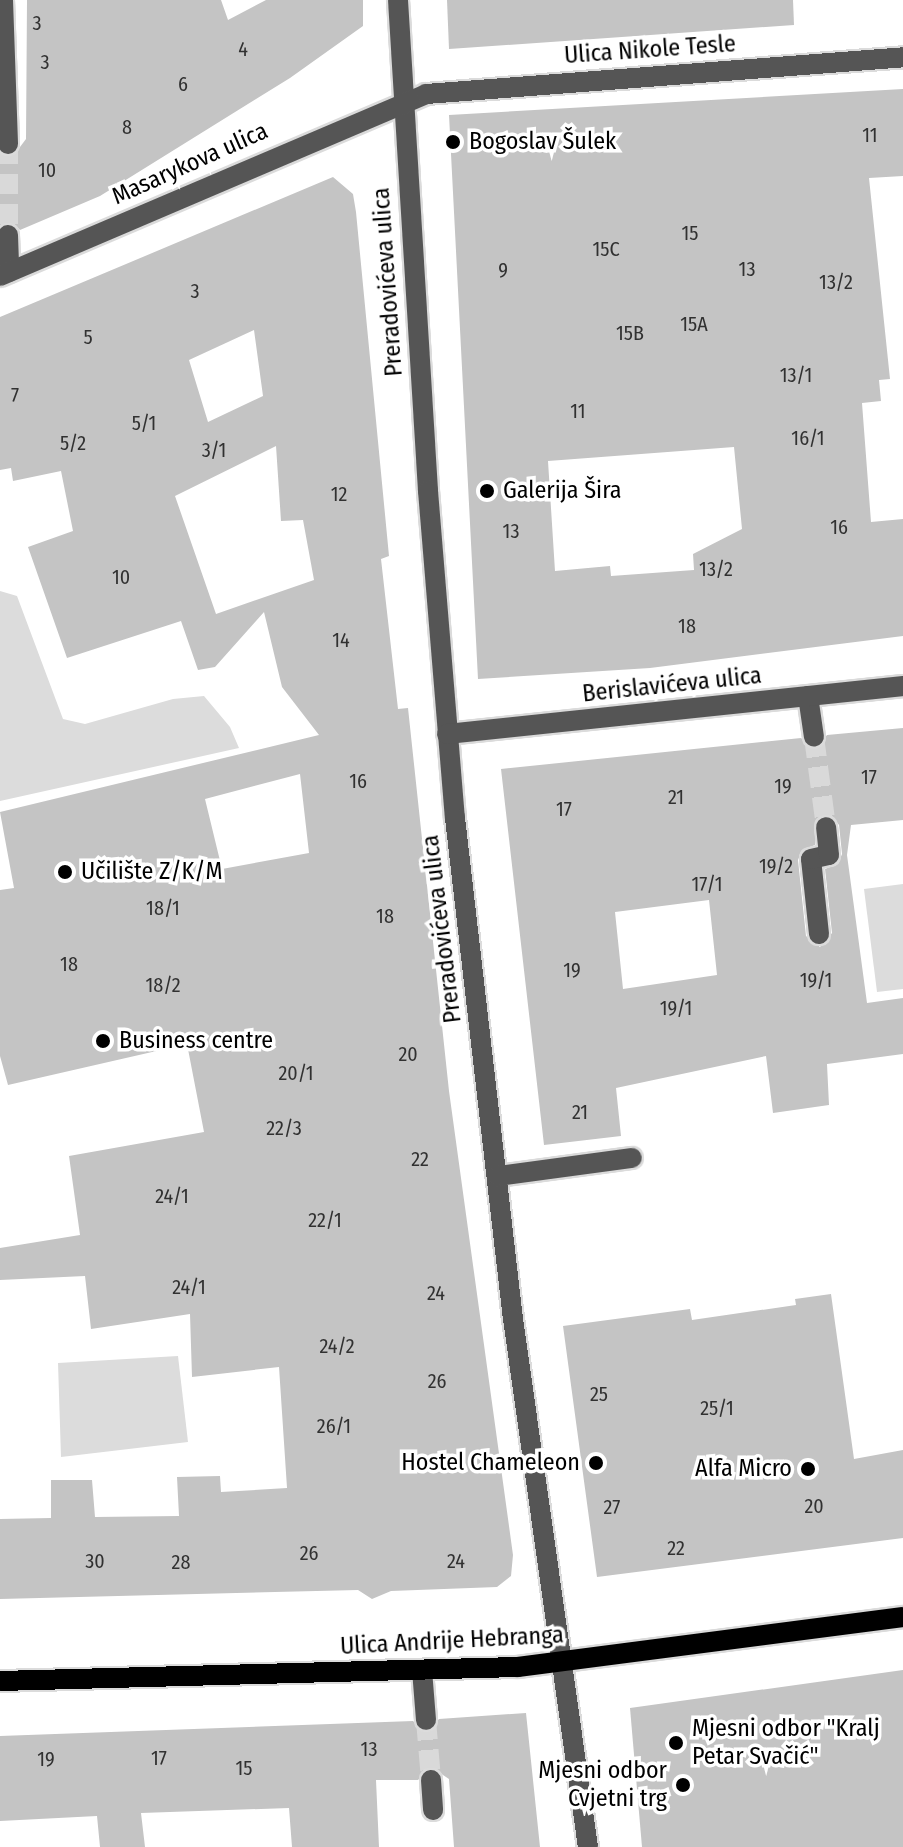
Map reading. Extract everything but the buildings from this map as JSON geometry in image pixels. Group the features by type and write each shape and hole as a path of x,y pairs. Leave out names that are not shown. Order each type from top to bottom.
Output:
{"main road":[{"name":"Ulica Andrije Hebranga","path":"0,1681 422,1670 563,1663 903,1617"}],"street":[{"path":"3,0 8,144"},
{"name":"Preradovićeva ulica","path":"398,0 402,101 447,734 498,1176 588,1847"},
{"name":"Ulica Nikole Tesle","path":"402,101 460,89 903,57"},
{"name":"Masarykova ulica","path":"4,274 402,101"},
{"path":"4,274 8,235"},
{"name":"Berislavićeva ulica","path":"447,734 903,686"},
{"path":"808,696 814,737"},
{"path":"819,934 811,859 829,855 826,827"},
{"path":"498,1176 632,1158"},
{"path":"422,1670 426,1720"},
{"path":"431,1780 433,1810"}],"shaded area":[{"path":"0,591 17,596 63,719 85,724 173,699 204,696 230,727 239,748 0,801"},
{"path":"903,884 903,989 877,992 864,889"},
{"path":"178,1356 188,1442 61,1457 58,1363"}],"tunnel":[{"path":"8,144 8,235"},
{"path":"814,737 826,827"},
{"path":"426,1720 431,1780"}],"place":[{"name":"Bogoslav Šulek","path":"453,142"},
{"name":"Galerija Šira","path":"487,491"},
{"name":"Učilište Z/K/M","path":"65,872"},
{"name":"Business centre","path":"103,1041"},
{"name":"Hostel Chameleon","path":"596,1463"},
{"name":"Alfa Micro","path":"808,1469"},
{"name":"Mjesni odbor \"Kralj Petar Svačić\"","path":"676,1743"},
{"name":"Mjesni odbor Cvjetni trg","path":"683,1785"}]}
